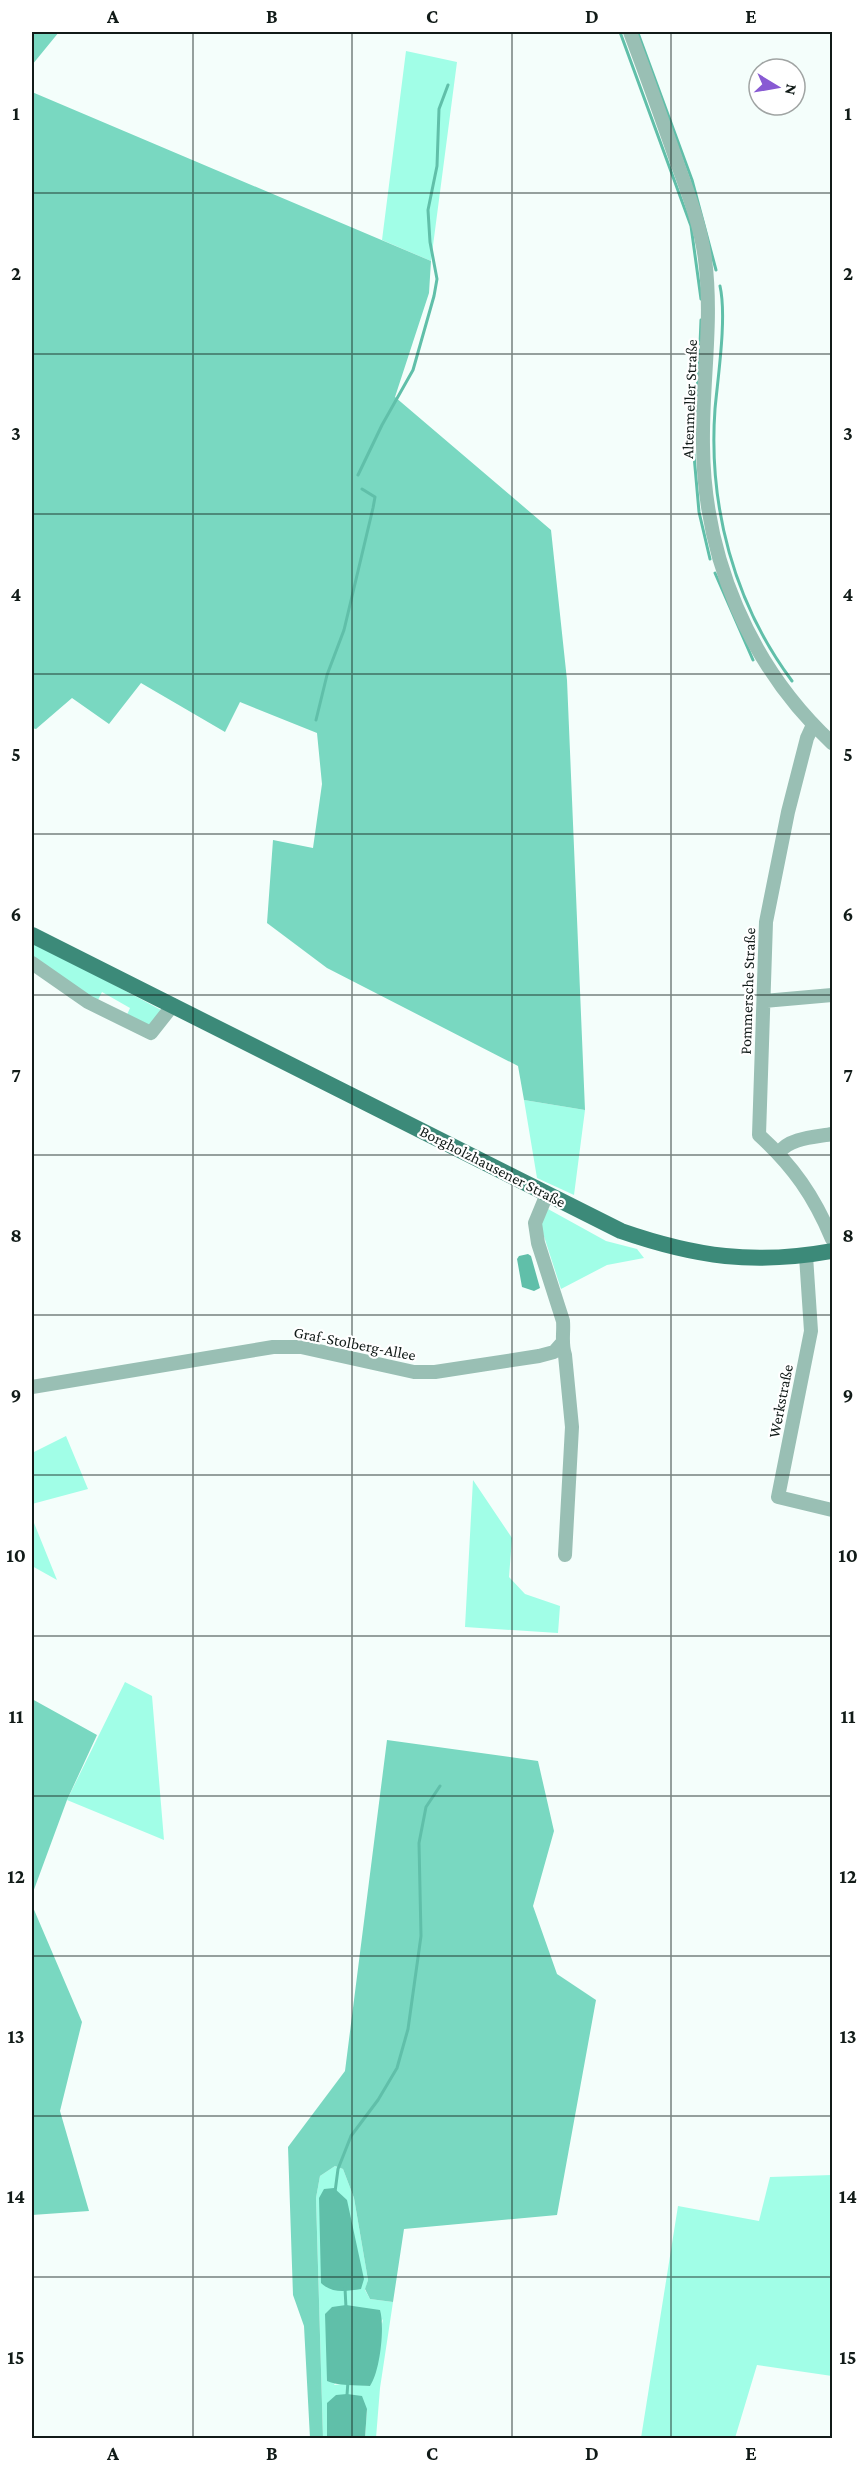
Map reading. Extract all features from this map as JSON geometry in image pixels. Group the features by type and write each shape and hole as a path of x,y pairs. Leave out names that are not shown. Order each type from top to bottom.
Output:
{"main road":[{"name":"Borgholzhausener Straße","path":"32,935 621,1231 677,1249 726,1257 806,1256 832,1251"}],"street":[{"name":"Altenmeller Straße","path":"630,32 694,211 705,256 710,298 702,442 708,514 730,595 753,643 776,681 813,725 832,743"},
{"name":"Pommersche Straße","path":"813,725 807,738 788,812 768,911 764,960 759,1135 779,1153 809,1190 832,1239"},
{"path":"32,963 88,1002 151,1033 173,1005"},
{"path":"764,1001 832,995"},
{"path":"779,1153 783,1147 794,1142 832,1134"},
{"path":"547,1194 535,1223 538,1243 562,1321 561,1344 565,1354 572,1427 565,1555"},
{"name":"Werkstraße","path":"806,1256 811,1331 778,1497 832,1510"},
{"name":"Graf-Stolberg-Allee","path":"32,1387 273,1347 301,1347 414,1372 435,1372 539,1356 554,1352 561,1344"}],"shaded area":[{"path":"32,32 59,32 32,65"},
{"path":"406,51 457,62 431,261 382,240"},
{"path":"32,92 431,261 429,293 395,397 551,530 567,680 585,1110 524,1100 518,1066 327,968 267,923 273,840 313,848 322,784 317,733 240,702 225,732 141,683 109,724 72,698 36,729 32,728"},
{"path":"32,941 163,1011 157,1022 144,1026 126,1017 130,1008 102,992 97,1002 32,958"},
{"path":"524,1100 585,1110 574,1195 537,1178"},
{"path":"548,1209 606,1241 637,1249 644,1258 607,1265 561,1289 540,1224"},
{"path":"528,1254 531,1256 540,1288 534,1291 522,1287 517,1259 519,1256"},
{"path":"66,1436 88,1489 32,1504 32,1453"},
{"path":"473,1480 512,1538 509,1577 525,1594 560,1606 558,1633 465,1627"},
{"path":"32,1518 57,1580 32,1566"},
{"path":"125,1682 152,1696 164,1840 67,1800"},
{"path":"32,1699 97,1735 67,1800 32,1895"},
{"path":"387,1740 538,1761 554,1831 533,1906 557,1974 596,2000 557,2215 404,2229 393,2302 370,2299 365,2289 368,2280 354,2198 343,2169 335,2166 320,2176 316,2198 323,2438 310,2438 304,2326 293,2295 288,2147 345,2071"},
{"path":"32,1905 82,2022 60,2111 89,2211 32,2215"},
{"path":"335,2166 343,2169 354,2198 368,2280 365,2290 370,2299 393,2302 380,2388 376,2438 365,2438 367,2409 327,2403 327,2438 323,2438 316,2198 320,2176","holes":["383,2319 370,2386 348,2383 334,2385"]},
{"path":"832,2175 832,2376 757,2365 735,2438 641,2438 678,2206 759,2221 770,2177"},
{"path":"334,2188 347,2200 364,2279 361,2289 335,2290 321,2283 319,2198 324,2189"},
{"path":"346,2305 380,2310 381,2349 374,2379 370,2386 342,2385 327,2381 325,2314 332,2307"},
{"path":"336,2395 362,2396 367,2409 365,2438 327,2438 327,2403"}],"waterway":[{"path":"620,32 691,226 701,299"},
{"path":"638,33 692,180 716,270"},
{"path":"358,475 382,425 413,370 434,296 437,279 430,242 428,210 437,166 439,109 448,85"},
{"path":"720,286 723,314 714,445 721,517 740,586 772,651 792,681"},
{"path":"700,344 701,320"},
{"path":"700,350 693,444 699,512 710,559"},
{"path":"316,720 327,675 344,630 373,508 375,497 362,489"},
{"path":"715,573 753,660"},
{"path":"335,2192 338,2169 351,2136 378,2100 397,2068 408,2029 421,1936 419,1843 426,1807 440,1786"},
{"path":"345,2288 346,2308"},
{"path":"347,2395 348,2381"}]}
